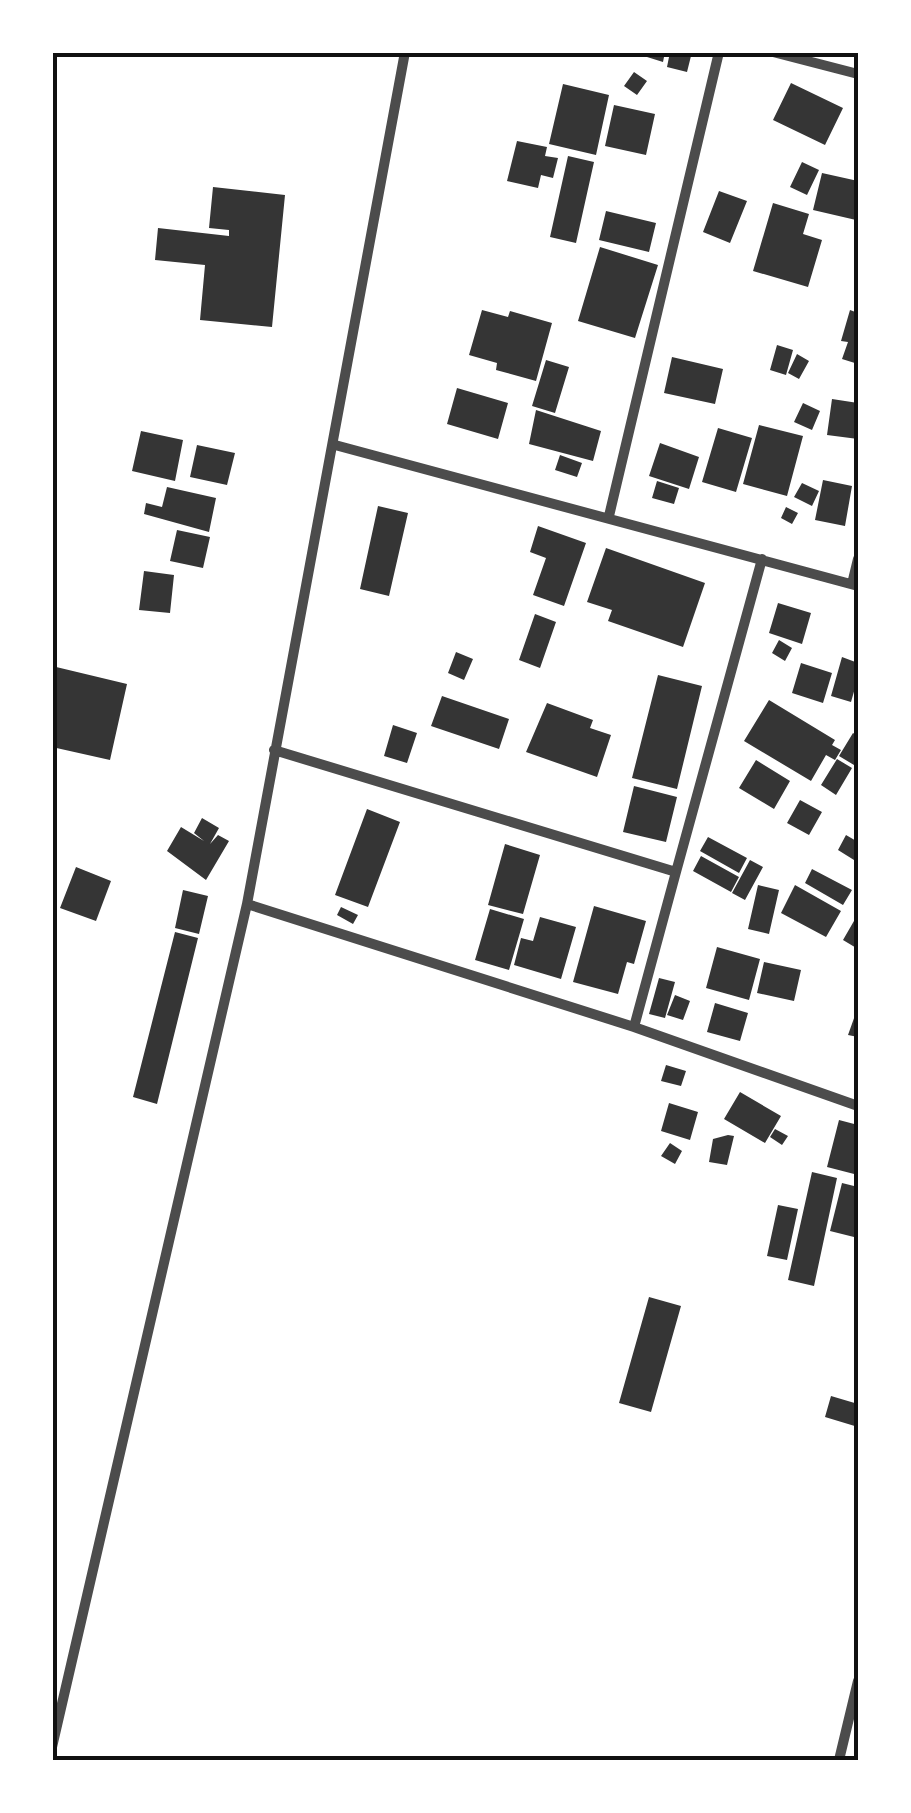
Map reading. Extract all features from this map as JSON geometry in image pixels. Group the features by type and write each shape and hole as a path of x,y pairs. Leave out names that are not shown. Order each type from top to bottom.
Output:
{"street":[{"path":"52,1747 247,904 405,52"},
{"path":"609,516 718,52"},
{"path":"773,52 858,74"},
{"path":"335,445 855,585 858,559"},
{"path":"634,1027 762,560"},
{"path":"274,750 676,872"},
{"path":"247,904 634,1027 858,1106"},
{"path":"839,1760 858,1680"}],"building":[{"path":"631,52 665,52 663,62"},
{"path":"670,52 692,52 687,72 667,67"},
{"path":"634,72 647,81 637,95 624,86"},
{"path":"791,83 843,108 825,145 773,120"},
{"path":"563,84 609,95 596,155 549,144"},
{"path":"614,105 655,114 646,155 605,146"},
{"path":"517,141 547,147 545,156 558,158 553,178 541,175 538,188 507,181"},
{"path":"568,156 594,162 576,243 550,237"},
{"path":"802,162 819,170 807,195 790,187"},
{"path":"822,173 858,181 856,220 813,210"},
{"path":"213,187 285,195 272,327 200,320 205,265 155,260 158,228 229,236 229,230 209,228"},
{"path":"719,191 747,201 730,243 703,232"},
{"path":"773,203 809,214 803,234 822,240 808,287 753,271"},
{"path":"606,211 656,223 649,252 599,240"},
{"path":"600,247 658,265 635,338 578,321"},
{"path":"482,310 508,317 510,311 552,323 536,381 496,370 497,363 469,355"},
{"path":"850,310 858,313 858,364 842,359 848,342 841,341"},
{"path":"777,345 793,350 786,375 770,370"},
{"path":"797,354 809,361 799,379 788,373"},
{"path":"672,357 723,369 715,404 664,393"},
{"path":"546,360 569,367 555,413 532,406"},
{"path":"457,388 508,403 498,439 447,424"},
{"path":"832,399 858,403 858,439 827,435"},
{"path":"803,403 820,411 812,430 794,422"},
{"path":"536,410 601,431 593,461 529,444"},
{"path":"759,425 803,436 787,496 743,484"},
{"path":"718,428 752,438 736,492 702,482"},
{"path":"141,431 183,440 175,481 132,471"},
{"path":"660,443 699,457 689,489 649,476"},
{"path":"197,445 235,453 227,485 190,477"},
{"path":"560,455 582,463 577,477 555,470"},
{"path":"823,480 852,486 845,526 815,520"},
{"path":"657,481 679,488 674,504 652,498"},
{"path":"802,483 819,491 812,506 794,497"},
{"path":"167,487 216,498 209,532 144,514 146,503 162,507"},
{"path":"378,506 408,513 389,596 360,589"},
{"path":"786,507 798,513 792,524 781,518"},
{"path":"538,526 586,543 564,606 533,595 546,558 530,552"},
{"path":"177,530 210,537 203,568 170,561"},
{"path":"606,548 705,583 683,647 608,621 612,610 587,602"},
{"path":"144,571 174,575 170,613 139,610"},
{"path":"778,603 811,613 802,644 769,633"},
{"path":"535,614 556,622 540,668 519,660"},
{"path":"779,640 792,648 785,661 772,653"},
{"path":"456,652 473,659 464,680 448,673"},
{"path":"842,657 858,663 858,689 855,688 851,702 831,696"},
{"path":"801,663 832,673 823,703 792,693"},
{"path":"52,666 127,684 110,760 52,747"},
{"path":"658,675 702,686 677,789 632,778"},
{"path":"442,696 509,719 499,749 431,726"},
{"path":"769,700 835,740 832,745 841,750 835,760 826,755 811,781 744,741"},
{"path":"547,703 593,720 590,728 611,735 597,777 526,752"},
{"path":"393,725 417,733 407,763 384,756"},
{"path":"853,733 858,736 854,765 839,756"},
{"path":"837,759 852,768 836,795 821,785"},
{"path":"756,760 790,781 774,809 739,788"},
{"path":"634,786 677,797 666,842 623,832"},
{"path":"800,800 822,812 809,835 787,823"},
{"path":"367,809 400,822 368,907 335,895"},
{"path":"202,818 219,828 210,844 218,835 229,841 206,880 167,851 181,827 204,841 194,833"},
{"path":"846,835 858,842 854,860 838,850"},
{"path":"708,837 747,858 739,873 700,851"},
{"path":"505,844 540,855 523,914 488,905"},
{"path":"701,856 739,877 731,892 693,871"},
{"path":"750,860 763,867 745,900 732,893"},
{"path":"76,867 111,881 96,921 60,908"},
{"path":"812,869 852,890 843,905 805,883"},
{"path":"758,885 779,890 769,934 748,929"},
{"path":"795,885 841,911 826,937 781,913"},
{"path":"183,890 208,896 199,934 175,928"},
{"path":"594,906 646,921 634,964 627,962 618,994 573,982"},
{"path":"341,907 358,915 353,924 337,915"},
{"path":"490,909 524,919 509,970 475,960"},
{"path":"858,914 858,949 843,940"},
{"path":"540,917 576,927 561,979 514,965 521,938 533,941"},
{"path":"175,932 198,938 157,1104 133,1097"},
{"path":"717,947 760,959 749,1000 706,988"},
{"path":"764,962 801,970 794,1001 757,993"},
{"path":"659,978 675,982 665,1018 649,1014"},
{"path":"675,995 690,1001 683,1020 667,1015"},
{"path":"715,1003 748,1013 740,1041 707,1032"},
{"path":"858,1007 858,1037 848,1035"},
{"path":"666,1065 686,1071 681,1086 661,1081"},
{"path":"740,1092 781,1116 765,1143 724,1119"},
{"path":"669,1103 698,1112 690,1140 661,1131"},
{"path":"839,1120 858,1125 858,1175 827,1167"},
{"path":"775,1129 788,1136 782,1145 770,1137"},
{"path":"734,1136 727,1165 709,1162 713,1139"},
{"path":"670,1143 682,1151 675,1164 661,1156"},
{"path":"812,1172 837,1178 814,1286 788,1280"},
{"path":"842,1183 858,1187 858,1238 830,1231"},
{"path":"778,1205 798,1209 787,1260 767,1256"},
{"path":"649,1297 681,1306 651,1412 619,1403"},
{"path":"831,1396 858,1404 858,1427 825,1417"}]}
